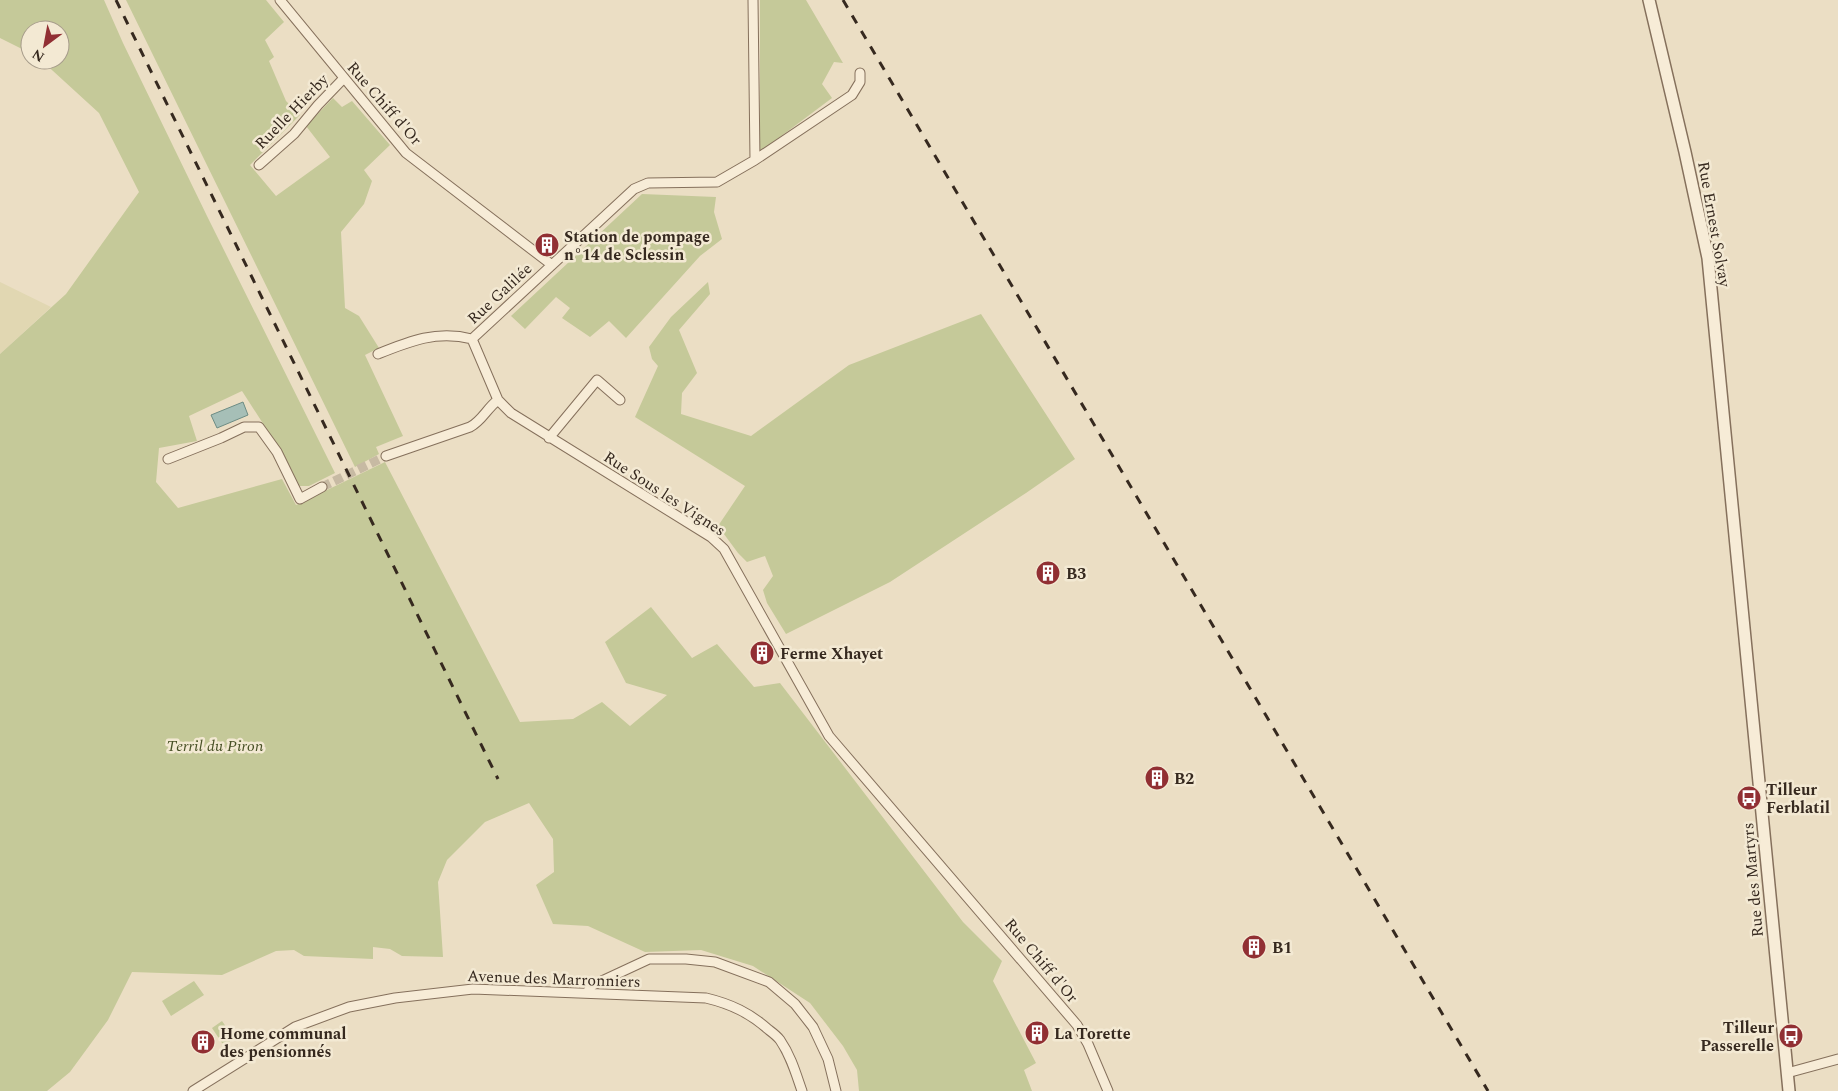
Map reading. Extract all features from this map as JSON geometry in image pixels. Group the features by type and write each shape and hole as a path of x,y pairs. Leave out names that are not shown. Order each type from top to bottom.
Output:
{"street":[{"name":"Rue Chiff d'Or","path":"280,0 406,153 552,265"},
{"path":"753,0 755,160"},
{"name":"Rue Ernest Solvay","path":"1649,0 1708,258 1733,516"},
{"name":"Rue Galilée","path":"378,354 435,335 472,339 634,189 648,183 717,182 755,160 852,95 860,82 860,74"},
{"name":"Ruelle Hierby","path":"259,165 294,134 318,104 344,78"},
{"name":"Rue Sous les Vignes","path":"472,339 498,400 511,413 711,537 724,549 829,736 955,882"},
{"path":"549,438 597,380 620,400"},
{"path":"386,456 470,427 477,423 490,406 498,400"},
{"path":"168,459 244,427 259,427 276,452 300,499 322,487"},
{"name":"Rue des Martyrs","path":"1733,516 1789,1091"},
{"name":"Rue Chiff d'Or","path":"955,882 1077,1025 1088,1044 1108,1091"},
{"path":"587,993 591,986 649,960 686,959 716,962 741,970 769,982 795,1004 813,1027 828,1059 836,1091"},
{"name":"Avenue des Marronniers","path":"197,1089 294,1027 349,1006 395,998 472,989 706,998 738,1008 780,1039 795,1069 802,1091"},
{"path":"1787,1073 1838,1059"}],"shaded area":[{"path":"0,282 51,307 0,354"}],"green space":[{"name":"Terril du Piron","path":"0,0 104,0 207,216 335,473 309,486 298,486 271,436 242,391 189,416 197,441 159,448 156,482 178,508 282,479 296,505 385,462 520,722 573,719 602,702 630,726 667,695 626,683 605,642 651,607 692,658 717,644 754,687 780,683 963,922 1002,961 993,981 1036,1063 1024,1070 1032,1091 859,1091 857,1070 843,1046 810,1003 753,966 701,950 645,952 588,926 553,924 536,885 554,872 553,839 529,803 485,822 447,860 438,882 443,957 402,956 390,949 373,947 373,959 304,956 294,950 276,951 222,975 132,972 108,1020 70,1072 47,1091 0,1091 0,354 66,294 139,192 99,113 52,70 70,70 70,20 20,20 20,48 0,38"},
{"path":"126,0 266,0 284,22 265,40 274,57 269,61 286,101 300,115 250,165 276,196 330,157 306,126 333,98 342,107 352,101 390,145 364,170 372,181 364,204 341,232 345,308 359,316 379,348 365,355 403,436 376,447 379,454 355,467"},
{"path":"760,0 806,0 843,63 834,62 822,84 832,98 760,152"},
{"path":"642,194 716,197 714,212 722,239 700,256 626,338 609,321 590,337 562,318 570,308 556,297 525,329 511,316"},
{"path":"708,282 710,294 679,330 697,373 682,393 681,414 751,436 849,365 981,314 1075,459 890,582 786,634 767,603 763,590 773,576 765,556 747,562 718,526 745,486 635,417 658,366 652,359 649,347 671,317"},
{"path":"194,981 204,995 171,1016 162,1001"},
{"path":"222,1021 234,1038 224,1046 212,1028"}],"water":[{"path":"243,402 248,415 217,428 211,415"}],"tunnel":[{"path":"322,487 386,456"}],"railway":[{"path":"116,0 498,779"},
{"path":"843,0 1488,1091"}],"place":[{"name":"Station de pompage n°14 de Sclessin","path":"547,245"},
{"name":"B3","path":"1048,573"},
{"name":"Ferme Xhayet","path":"762,653"},
{"name":"B2","path":"1157,778"},
{"name":"Tilleur Ferblatil","path":"1749,798"},
{"name":"B1","path":"1254,947"},
{"name":"La Torette","path":"1037,1033"},
{"name":"Tilleur Passerelle","path":"1791,1036"},
{"name":"Home communal des pensionnés","path":"203,1042"}]}
